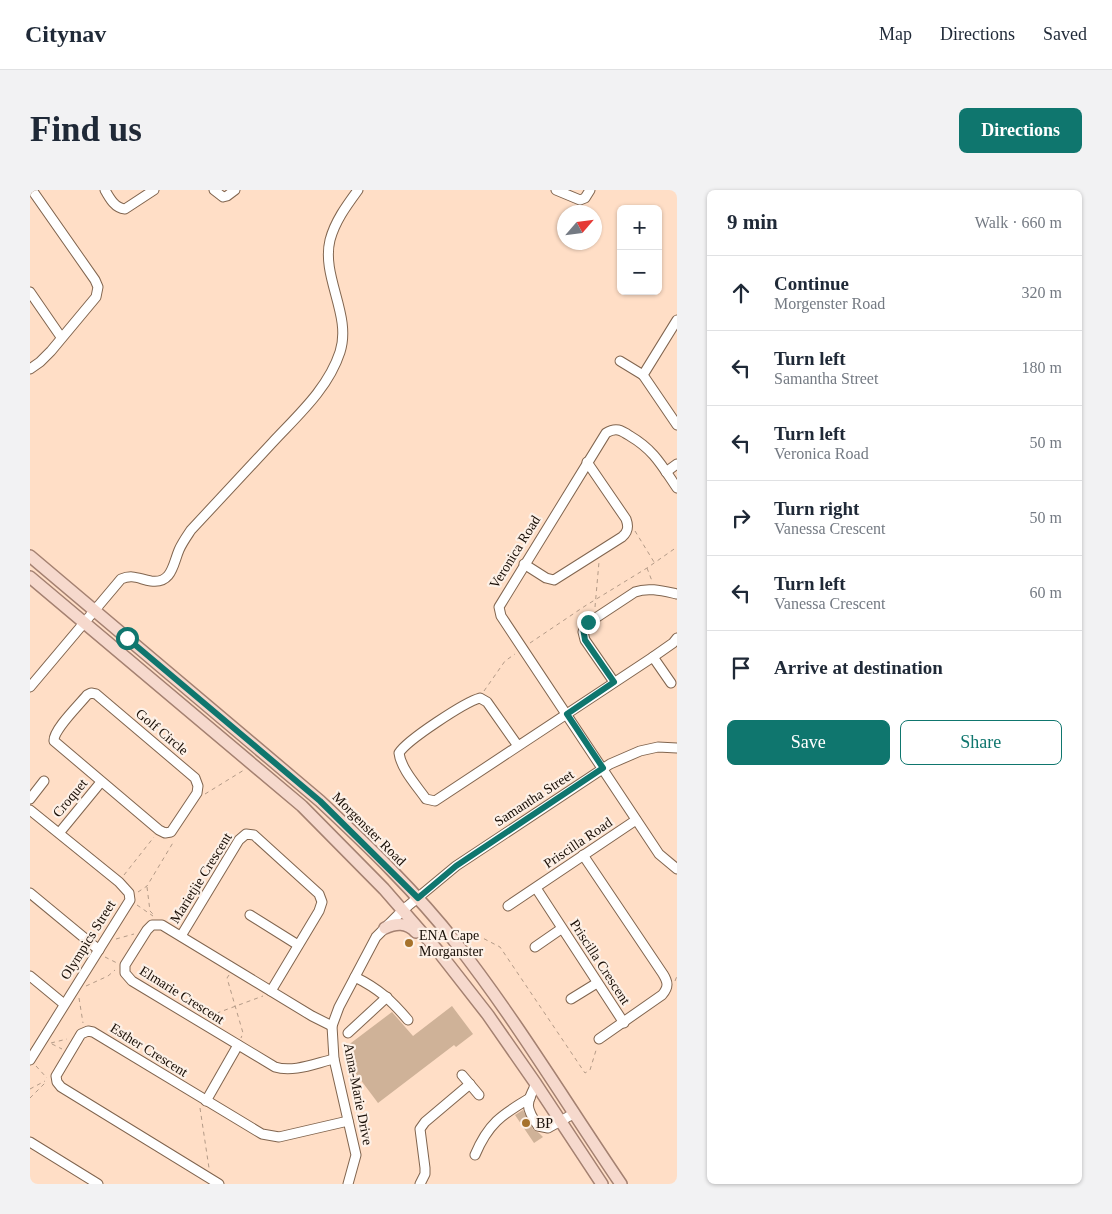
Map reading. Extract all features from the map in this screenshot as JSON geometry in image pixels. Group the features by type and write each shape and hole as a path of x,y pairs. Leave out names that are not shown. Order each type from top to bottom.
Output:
{"main road":[{"name":"Morgenster Road","path":"30,556 320,801 418,898 456,943 494,995 621,1184"},
{"path":"30,577 302,806 403,910 488,1015 602,1184"},
{"path":"384,928 394,924 408,926 414,929 438,951"}],"street":[{"path":"30,369 51,351 96,297 98,287 32,190"},
{"path":"104,190 119,208 126,210 154,190"},
{"path":"214,190 223,196 227,196 235,190"},
{"path":"30,687 117,583 125,577 136,576 158,581 168,577 184,540 191,530 274,441 292,425 326,380 340,353 342,330 329,258 330,240 339,218 358,190"},
{"path":"556,190 580,200 590,190"},
{"path":"30,292 61,337"},
{"path":"643,375 677,320"},
{"path":"620,361 643,375 677,425"},
{"name":"Veronica Road","path":"677,488 649,448 620,429 610,430 587,462 498,607 501,616 659,854 677,869"},
{"path":"524,564 546,578 554,580 622,537 628,529 626,519 587,462"},
{"path":"666,472 677,464"},
{"path":"614,682 584,636 585,625 634,592 651,589 677,594"},
{"path":"518,746 487,702 483,699 476,699 407,743 399,753 405,768 426,799 435,800 441,798 653,658 677,638"},
{"path":"653,658 671,682"},
{"name":"Golf Circle","path":"159,830 60,748 53,739 59,727 87,695 96,694 195,778 198,786 194,796"},
{"name":"Samantha Street","path":"403,910 456,866 603,768 640,751 658,748 677,748"},
{"path":"30,799 44,781"},
{"name":"Croquet","path":"60,832 101,782"},
{"path":"159,830 165,833 171,832 194,796"},
{"name":"Olympics Street","path":"30,810 60,832 119,882 129,896 99,950 30,1059"},
{"name":"Priscilla Road","path":"508,906 636,820"},
{"name":"Marietjie Crescent","path":"181,936 239,840 244,835 251,834 261,840 319,894 322,902 321,908 270,991"},
{"name":"Priscilla Crescent","path":"536,888 624,1023 662,995 667,990 667,985 663,974 583,855"},
{"path":"30,893 99,950"},
{"name":"Anna-Marie Drive","path":"348,1184 356,1155 334,1059 332,1026 339,1007 373,942 384,928 403,910"},
{"path":"250,915 298,945"},
{"path":"147,930 152,925 159,924 312,1016 332,1026"},
{"path":"535,946 561,929"},
{"name":"Elmarie Crescent","path":"147,930 126,963 124,969 127,977 238,1045 281,1068 293,1068 334,1059"},
{"path":"30,976 64,1004"},
{"path":"355,977 374,986 408,1020"},
{"path":"571,999 597,983"},
{"path":"348,1033 387,998"},
{"path":"599,1039 624,1023"},
{"name":"Esther Crescent","path":"83,1033 93,1032 257,1133 270,1136 286,1135 348,1121"},
{"path":"83,1033 56,1076 57,1082 61,1087 219,1184"},
{"path":"206,1101 238,1045"},
{"path":"462,1075 479,1095"},
{"path":"420,1184 425,1174 420,1135 422,1125 470,1084"},
{"path":"536,1084 528,1108 538,1126 548,1128 573,1114"},
{"path":"475,1155 485,1134 495,1121 530,1098"},
{"path":"30,1142 98,1184"},
{"path":"200,1184 205,1176"}],"path":[{"path":"628,529 635,531 654,563"},
{"path":"483,699 485,689 505,661 677,547"},
{"path":"594,618 598,553"},
{"path":"647,568 652,582 651,589"},
{"path":"194,796 207,793 245,770"},
{"path":"119,882 159,830"},
{"path":"147,886 150,911 154,917 129,896 147,886 176,839 171,832"},
{"path":"113,940 147,930"},
{"path":"463,938 471,932 500,947 585,1073 590,1070 599,1039"},
{"path":"99,950 102,956 120,964 124,969"},
{"path":"73,989 85,987 108,976 119,967 124,969"},
{"path":"233,968 228,978 243,1033 238,1045"},
{"path":"69,1053 50,1043 83,1033 78,993 73,989"},
{"path":"200,1022 202,1019 265,996 270,991"},
{"path":"30,1059 48,1080"},
{"path":"30,1089 48,1080"},
{"path":"30,1098 48,1080"},
{"path":"205,1176 209,1168 200,1108 206,1101"}],"building":[{"path":"452,1006 473,1034 456,1047 454,1045 378,1103 351,1067 354,1065 353,1062 343,1049 392,1012 413,1036"},
{"path":"523,1110 533,1129 543,1137 534,1143 515,1115"}],"place":[{"name":"ENA Cape Morganster","path":"409,943"},
{"name":"BP","path":"526,1123"}],"route":[{"path":"127,638 320,801 356,834 418,898 456,866 603,768 567,714 614,682 585,640 583,628 588,622"}]}
